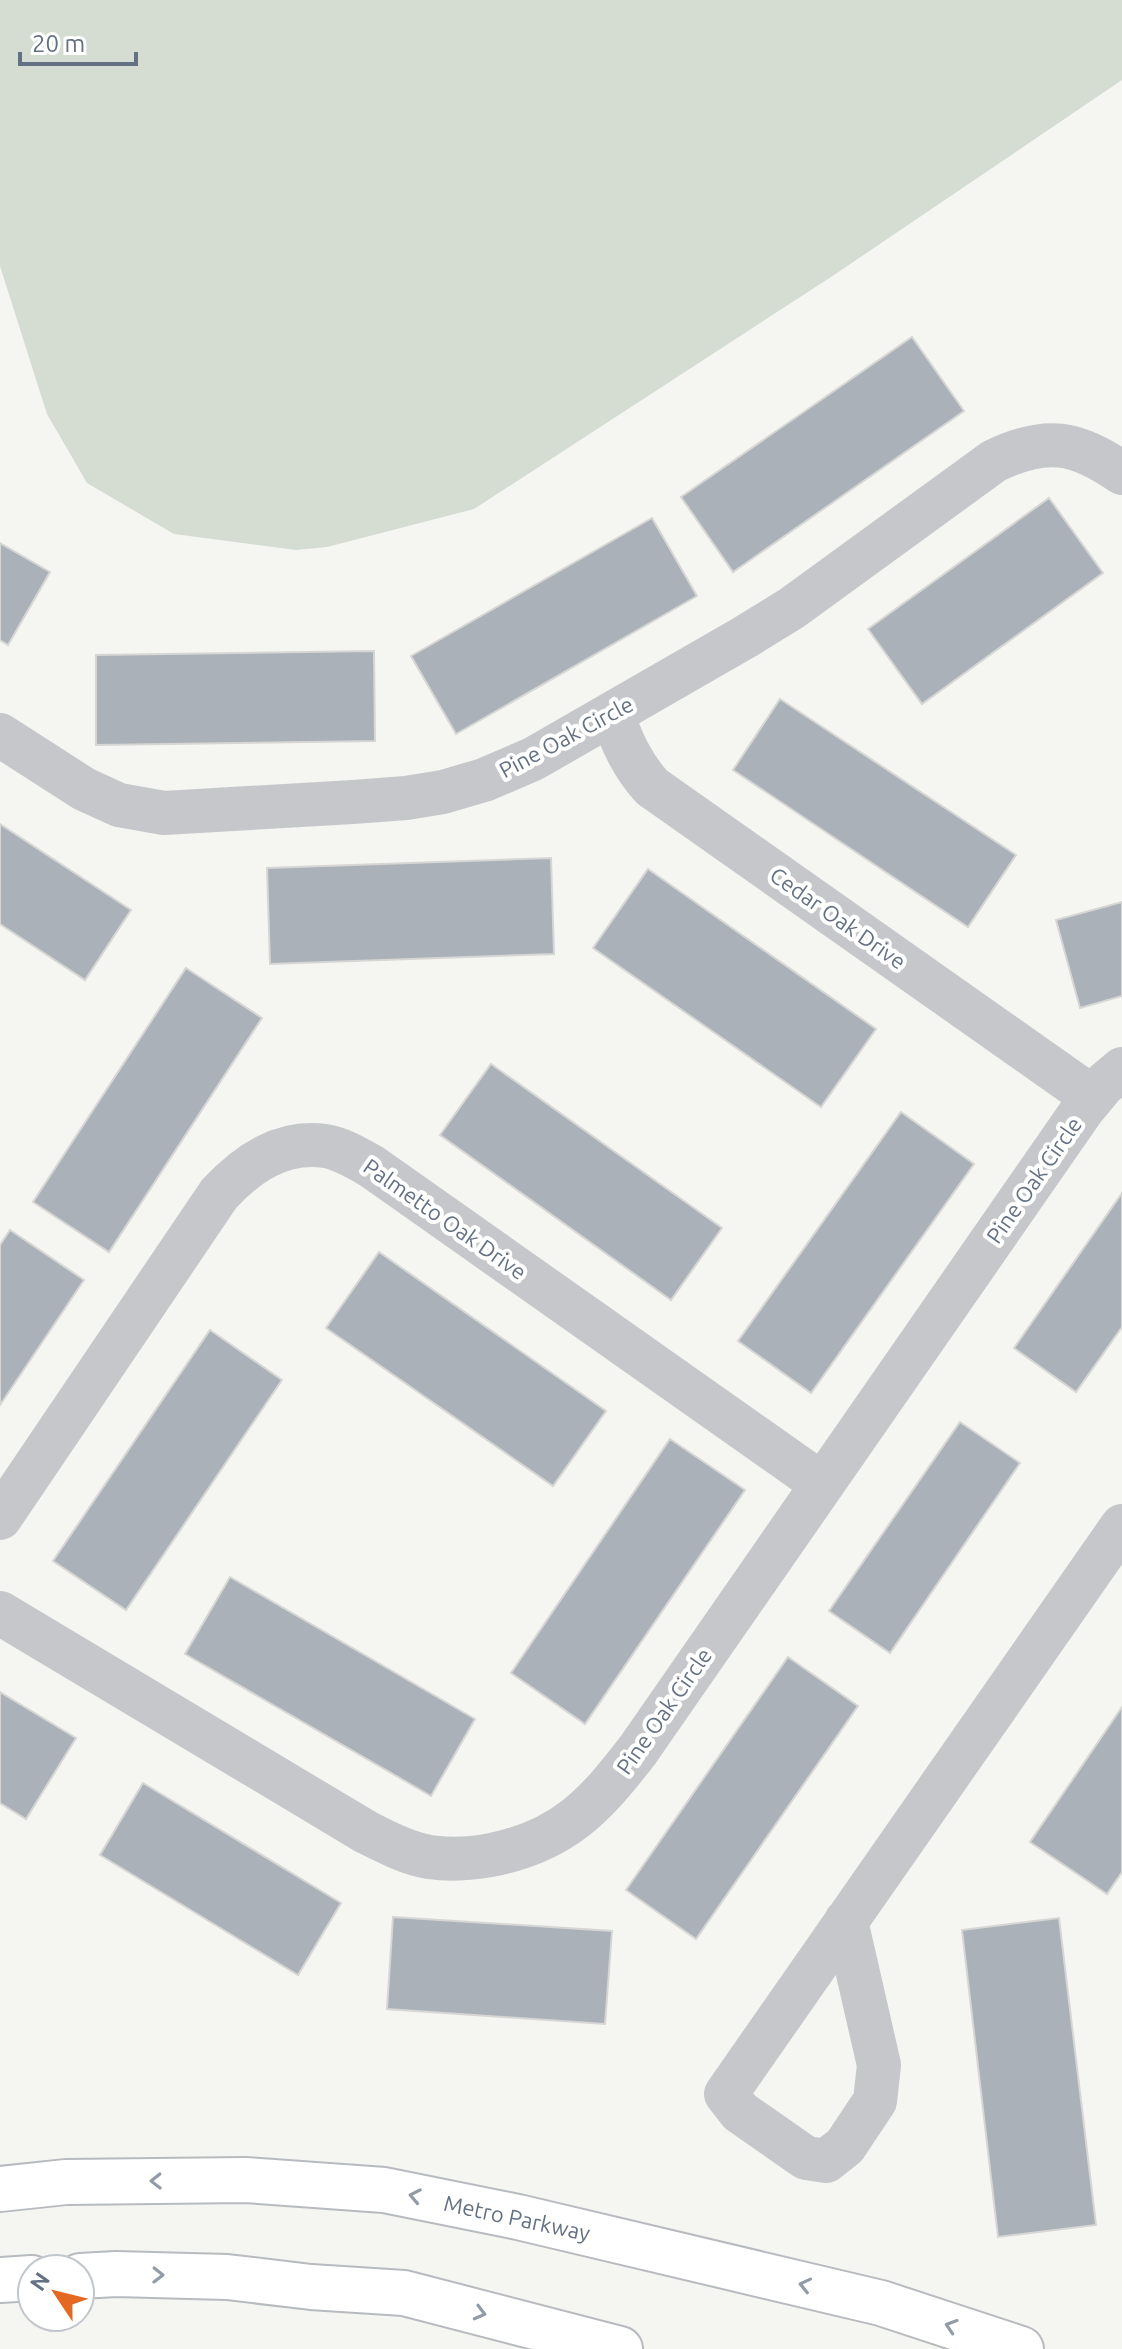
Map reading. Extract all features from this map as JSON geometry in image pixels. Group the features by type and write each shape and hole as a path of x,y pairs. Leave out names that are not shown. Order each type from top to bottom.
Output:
{"main road":[{"name":"Metro Parkway","path":"0,2189 66,2182 246,2180 384,2190 518,2217 881,2303 1021,2349"},
{"path":"96,2275 227,2277 404,2293 620,2349"}],"street":[{"name":"Pine Oak Circle","path":"0,735 84,789 119,805 164,813 353,802 443,792 484,780 533,759 745,637 792,608 994,461 1018,449 1064,445 1088,452 1122,473"},
{"name":"Cedar Oak Drive","path":"612,714 636,769 652,787 1107,1083"},
{"name":"Pine Oak Circle","path":"0,1613 366,1832 400,1848 429,1857 468,1859 527,1846 561,1830 588,1809 638,1750 822,1484 1107,1083"},
{"name":"Palmetto Oak Drive","path":"0,1518 219,1194 240,1172 261,1158 303,1146 326,1146 371,1166 822,1484"},
{"path":"846,1921 879,2065 875,2101 845,2146 826,2161 806,2158 740,2112 726,2094 846,1921 1122,1526"}],"shaded area":[{"path":"0,0 1122,0 1122,80 834,275 474,509 327,547 296,550 174,534 87,483 47,414 0,266"}],"building":[{"path":"912,337 964,411 733,572 681,497"},
{"path":"1049,498 1103,573 922,704 868,629"},
{"path":"652,518 697,596 456,734 411,656"},
{"path":"0,543 50,572 8,645 0,640"},
{"path":"374,651 375,741 96,745 96,655"},
{"path":"780,699 1016,855 968,927 733,770"},
{"path":"0,824 131,910 85,980 0,924"},
{"path":"551,858 554,954 270,964 267,868"},
{"path":"648,869 876,1029 821,1107 593,948"},
{"path":"1122,902 1122,996 1080,1008 1056,920"},
{"path":"186,968 262,1018 109,1252 33,1202"},
{"path":"491,1064 722,1228 671,1300 440,1135"},
{"path":"901,1112 974,1164 811,1393 738,1341"},
{"path":"1122,1193 1122,1327 1076,1392 1014,1348"},
{"path":"10,1230 84,1280 0,1405 0,1245"},
{"path":"379,1252 606,1411 553,1486 326,1328"},
{"path":"210,1330 282,1380 126,1610 53,1561"},
{"path":"960,1422 1020,1463 890,1653 829,1611"},
{"path":"670,1439 745,1490 585,1724 511,1673"},
{"path":"230,1577 475,1719 431,1796 185,1654"},
{"path":"788,1657 858,1706 696,1939 626,1890"},
{"path":"0,1692 76,1738 26,1819 0,1803"},
{"path":"1122,1707 1122,1872 1107,1894 1030,1842"},
{"path":"143,1783 341,1903 298,1975 100,1855"},
{"path":"393,1917 612,1931 605,2024 387,2009"},
{"path":"1059,1918 1096,2225 998,2237 962,1930"}]}
